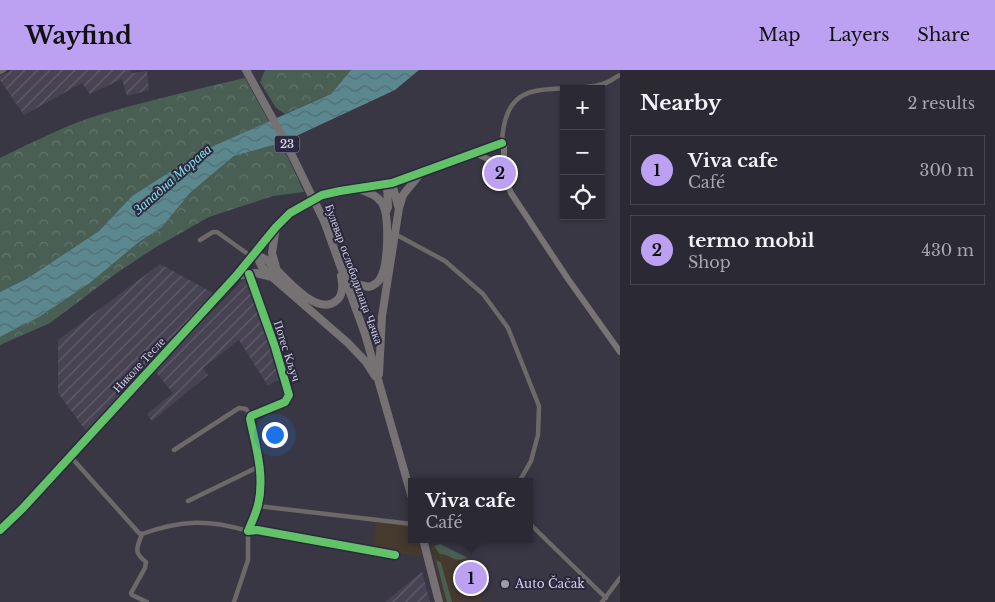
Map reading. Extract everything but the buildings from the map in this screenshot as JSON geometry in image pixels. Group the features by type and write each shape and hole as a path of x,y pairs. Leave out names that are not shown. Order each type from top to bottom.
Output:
{"main road":[{"name":"Булевар ослободилаца Чачка","path":"246,70 284,139 324,221 365,334 408,484"},
{"path":"378,379 382,316 399,208 403,195 420,174"},
{"path":"390,184 399,208"},
{"path":"385,214 388,207 390,184"},
{"path":"340,264 346,269 353,281 359,285 370,287 378,282 384,272 387,227 384,207 372,194 359,188"},
{"path":"276,227 272,253 277,269"},
{"path":"254,256 267,260 310,300 327,305 335,302 342,292 340,264"},
{"path":"254,256 272,277 348,343 366,362 378,379"},
{"path":"236,276 260,273 272,277"},
{"path":"424,543 439,602"}],"street":[{"path":"0,72 4,70"},
{"path":"620,75 604,83 583,87 528,91 518,97 511,105 504,124 502,143 504,147 504,176 511,193 568,279 620,352"},
{"name":"Николе Тесле","path":"0,530 23,508 236,276 276,227 290,213 322,196 390,184 502,143"},
{"path":"475,153 488,160 504,176"},
{"path":"200,240 213,232 217,232 254,256"},
{"path":"394,234 445,261 483,294 508,328 539,406 538,435 531,461 521,478"},
{"name":"Потес Кључ","path":"249,274 275,347 289,395 284,402 252,416"},
{"path":"174,450 239,408 245,408 252,416 250,419 260,466 260,492 258,506 248,530 248,560 234,602"},
{"path":"70,456 139,533 142,534"},
{"path":"188,501 260,466"},
{"path":"258,506 408,524"},
{"path":"142,534 164,526 200,521 395,555"},
{"path":"533,527 604,600 620,578"},
{"path":"142,534 137,554 146,562 146,568 131,593 147,602"}],"shaded area":[{"path":"12,70 131,70 132,73 147,71 149,90 127,96 122,79 90,94 82,83 24,115 0,80 0,76"},
{"path":"160,264 215,294 86,431 58,393 58,340"},
{"path":"249,274 283,376 268,386 239,340 203,368 208,375 152,421 147,414 173,393 154,370"},
{"path":"376,520 408,524 408,543 419,543 422,557 372,548"},
{"path":"440,544 471,560 483,602 444,602 431,546"},
{"path":"422,572 430,602 385,602"}],"green space":[{"path":"265,70 351,70 331,94 285,114 276,108 260,82"},
{"path":"245,78 269,122 211,147 179,166 132,196 99,231 28,278 0,292 0,158 61,129 99,115"},
{"path":"281,143 304,192 273,196 209,217 156,247 118,272 50,323 0,345 0,337 39,317 90,283 139,242 162,227 190,193 234,156"},
{"path":"440,544 468,558 458,560 440,554 434,546"},
{"path":"436,560 441,563 452,602 447,602"}],"water":[{"name":"Западна Морава","path":"351,70 419,70 395,90 281,143 234,156 190,193 162,227 139,242 90,283 39,317 0,337 0,292 28,278 99,231 132,196 179,166 211,147 331,94"}],"cycle path":[{"path":"0,530 23,508 236,276 276,227 290,213 322,195 392,183 502,143"},
{"path":"249,274 275,347 289,395 285,402 251,416 250,419 259,462 261,483 258,505 248,531 257,530 395,555"}],"place":[{"name":"termo mobil","path":"500,173"},
{"name":"Viva cafe","path":"471,578"},
{"name":"Auto Čačak","path":"505,584"}]}
